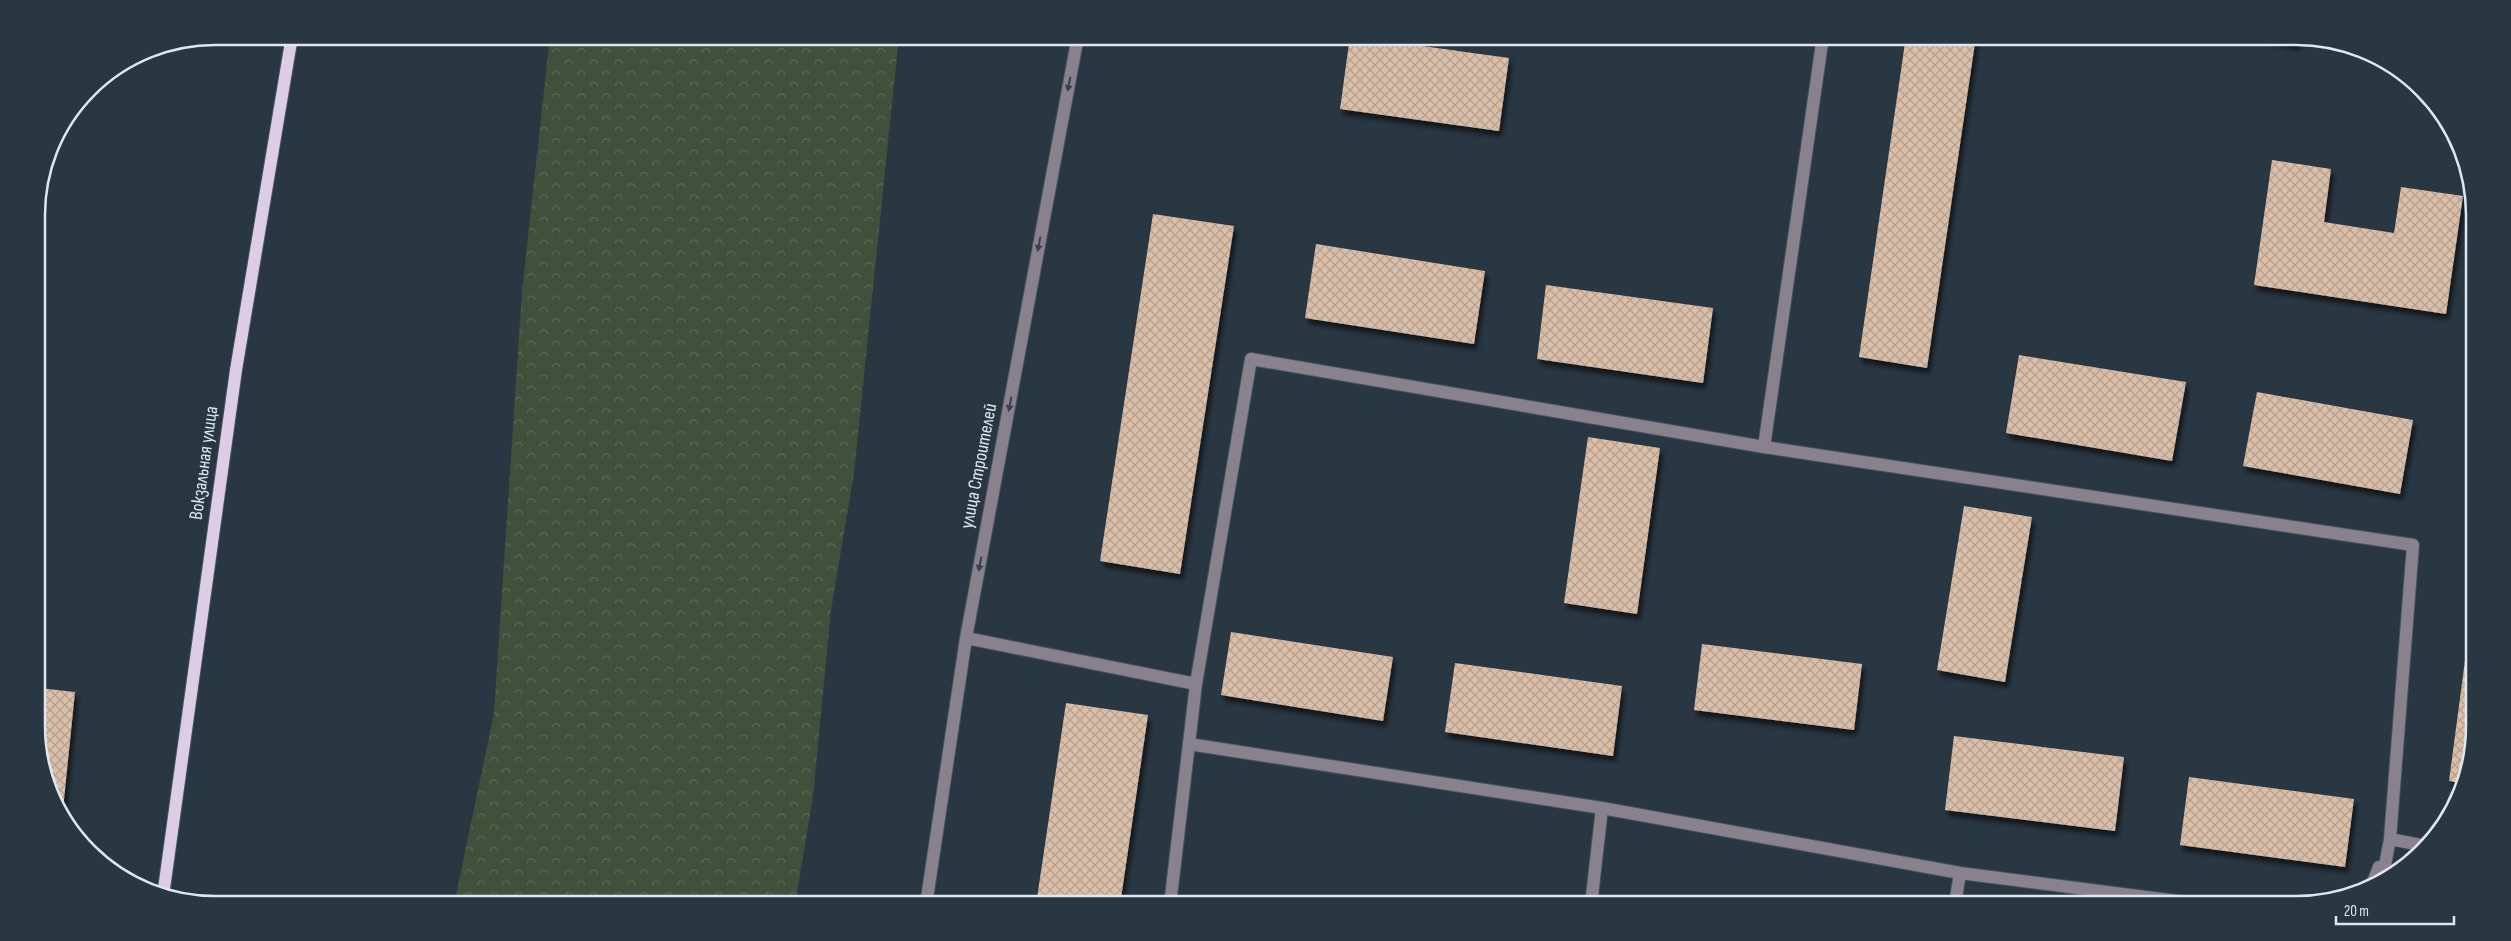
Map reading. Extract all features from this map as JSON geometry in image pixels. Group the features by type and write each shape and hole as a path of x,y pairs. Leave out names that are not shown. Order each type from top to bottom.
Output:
{"main road":[{"name":"Вокзальная улица","path":"164,888 236,370 290,45"}],"street":[{"name":"улица Строителей","path":"927,896 966,638 1076,45"},
{"path":"1764,447 1822,45"},
{"path":"1171,896 1196,684 1251,359 1764,447 2413,545 2390,839 2384,871"},
{"path":"966,638 1196,684"},
{"path":"1189,744 1602,808 1960,873 2138,896"},
{"path":"1592,896 1602,808"},
{"path":"2390,839 2417,844"},
{"path":"2375,876 2390,839"},
{"path":"1957,896 1960,873"}],"green space":[{"path":"549,45 898,45 854,473 831,610 813,797 796,896 456,896 494,713 522,291"}],"building":[{"path":"1349,45 1415,45 1509,58 1499,131 1340,109"},
{"path":"1905,45 1975,45 1927,368 1859,357"},
{"path":"2272,160 2331,169 2324,222 2394,233 2401,187 2463,196 2446,314 2254,285"},
{"path":"1153,214 1234,226 1180,574 1100,561"},
{"path":"1316,244 1485,271 1474,344 1305,318"},
{"path":"1546,285 1713,308 1703,383 1537,359"},
{"path":"2019,355 2186,382 2172,461 2006,433"},
{"path":"2257,392 2413,420 2400,494 2243,466"},
{"path":"1588,437 1660,448 1637,614 1564,603"},
{"path":"1964,506 2032,517 2005,682 1937,670"},
{"path":"1231,632 1393,657 1383,721 1221,695"},
{"path":"1702,644 1862,664 1854,730 1694,710"},
{"path":"2466,653 2465,748 2456,782 2449,781"},
{"path":"1455,663 1622,686 1613,756 1445,732"},
{"path":"45,689 75,692 64,802 54,781 46,748"},
{"path":"1066,703 1148,715 1121,896 1037,896"},
{"path":"1954,736 2124,757 2115,831 1945,810"},
{"path":"2189,777 2354,799 2345,867 2180,845"}]}
